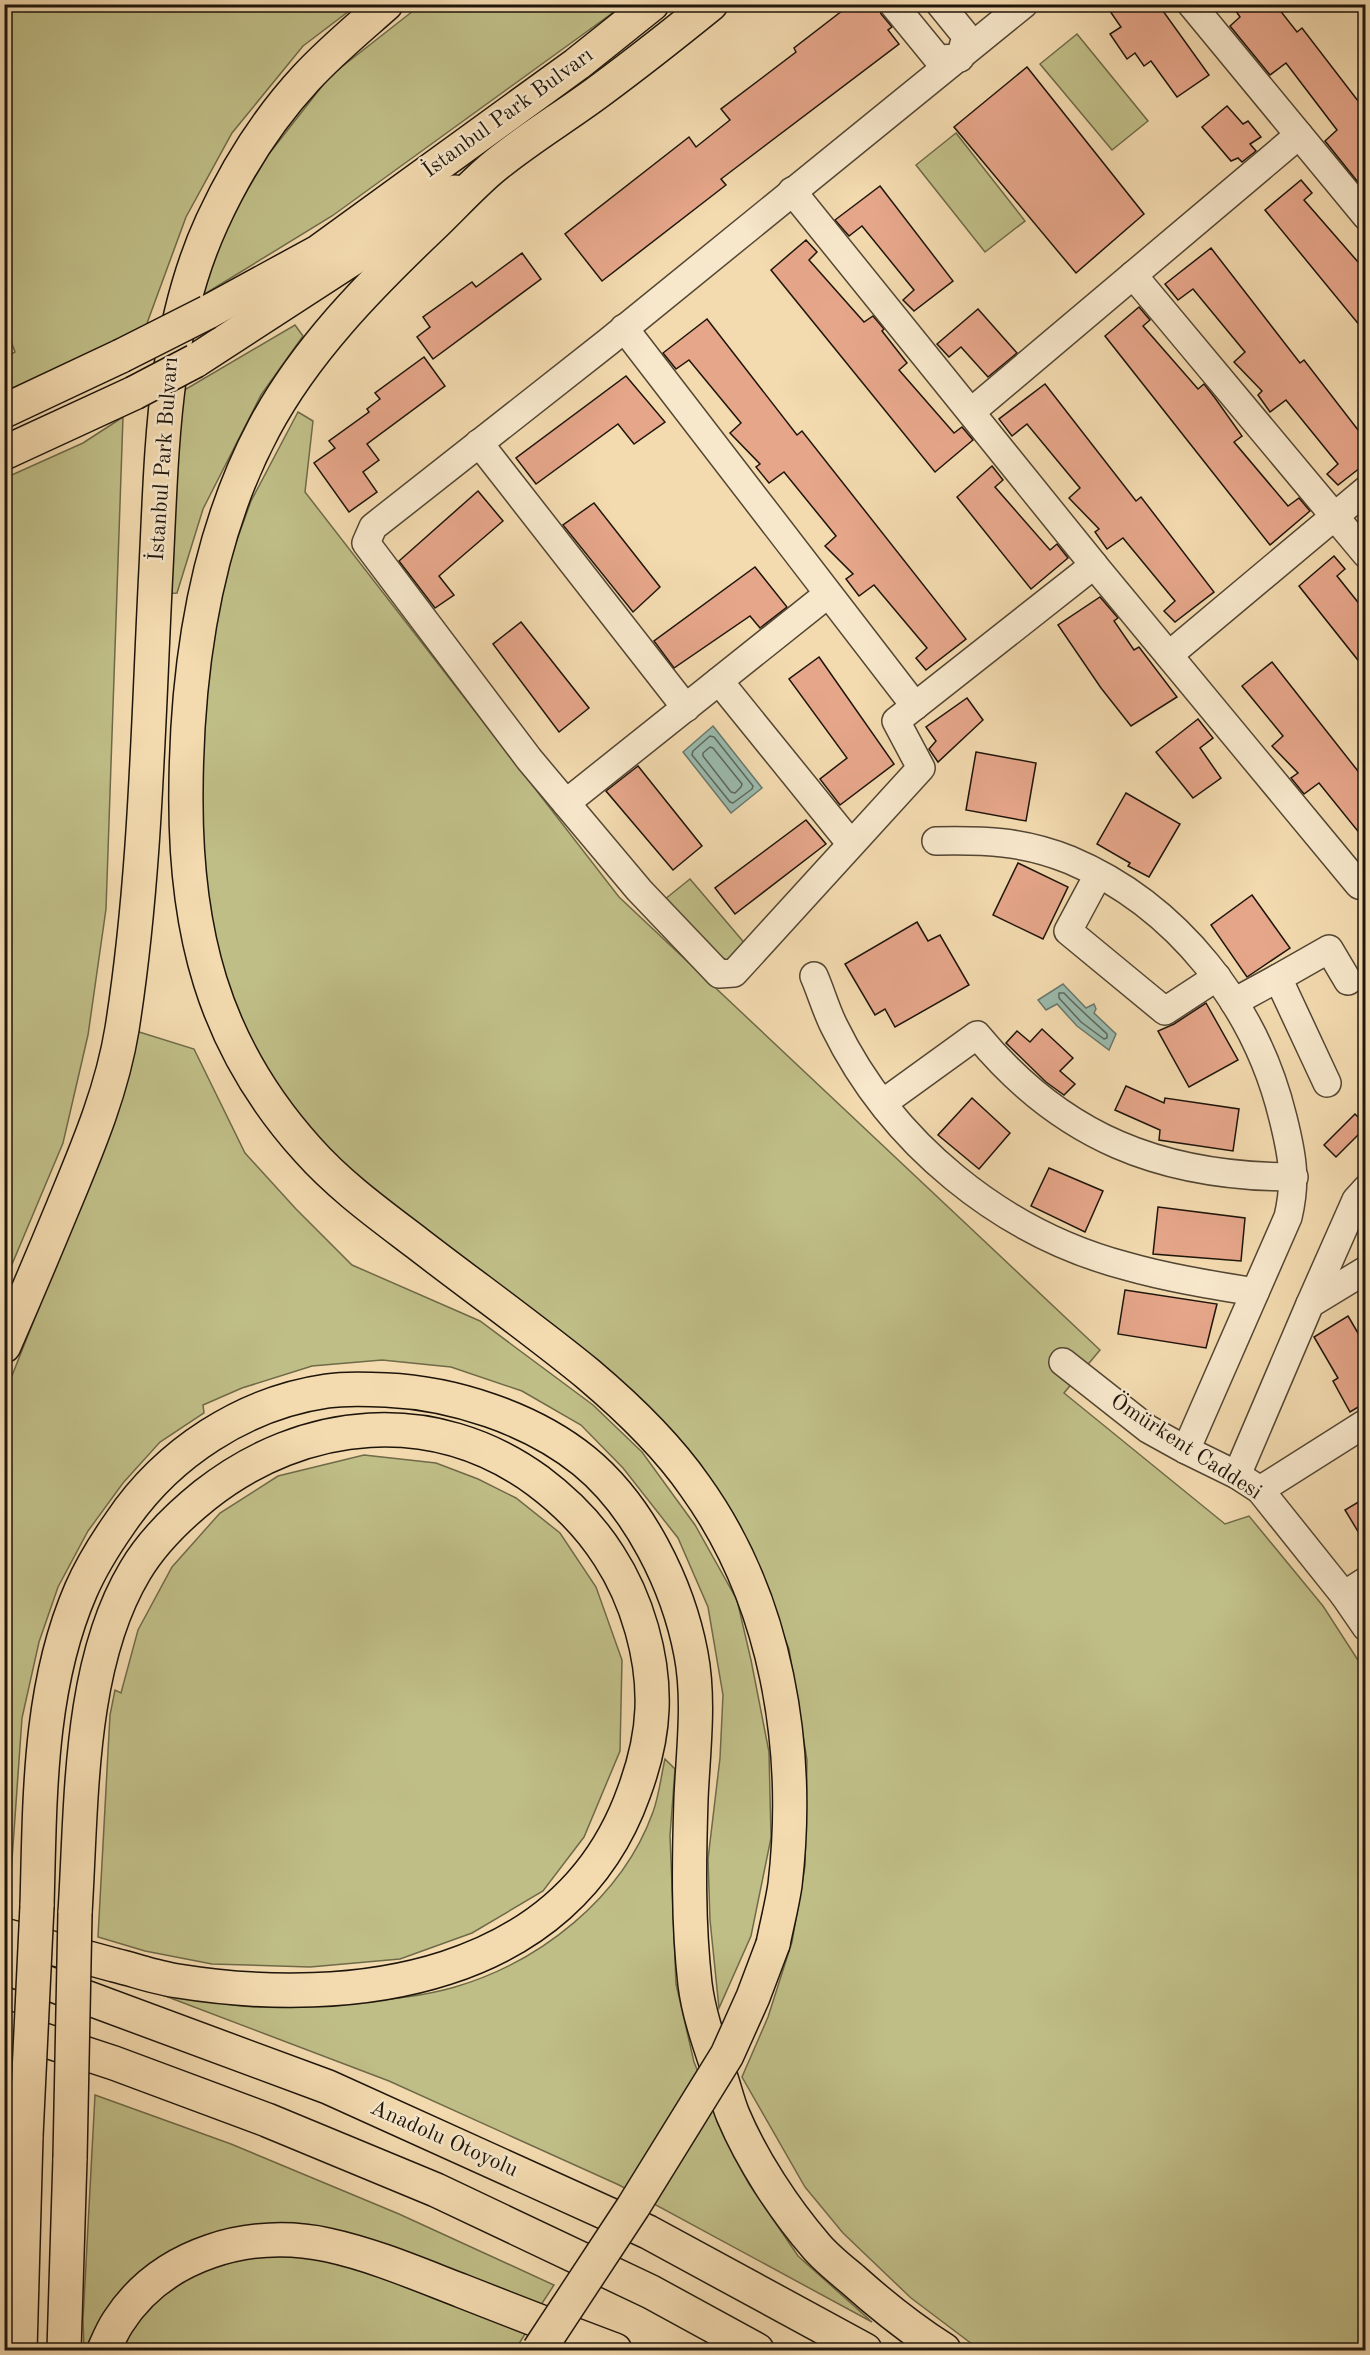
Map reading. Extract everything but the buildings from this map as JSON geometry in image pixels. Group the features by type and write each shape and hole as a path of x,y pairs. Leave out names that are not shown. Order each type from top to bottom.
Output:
{"main road":[{"name":"İstanbul Park Bulvarı","path":"4,1346 82,1162 112,1077 122,1031 137,907 162,453 173,347 179,316 198,257 212,223 251,150 305,79 386,4"},
{"name":"İstanbul Park Bulvarı","path":"4,411 208,312 318,252 577,64 652,4"},
{"name":"İstanbul Park Bulvarı","path":"4,453 134,393 195,361 493,168 598,92 711,4"},
{"path":"493,168 383,273 329,333 299,371 264,428 238,487 221,535 202,608 192,676 186,762 185,823 194,920 215,997 247,1067 276,1112 309,1151 361,1200 589,1375 660,1442 696,1487 722,1529 746,1580 765,1632 780,1690 788,1744 790,1786 784,1887 773,1944 753,1997 727,2055 633,2207 539,2350"},
{"path":"20,2350 26,2136 41,1779 54,1677 63,1641 81,1588 111,1536 135,1500 171,1466 206,1437 242,1416 283,1401 329,1390 410,1391 459,1400 502,1415 543,1434 584,1461 615,1492 641,1528 657,1557 681,1614 692,1656 695,1704 688,1874 695,1988 708,2038 733,2115 774,2191 818,2250 883,2307 915,2332 944,2350"},
{"path":"4,1935 172,1980 235,1989 289,1991 373,1985 426,1976 469,1960 540,1921 570,1896 594,1869 614,1838 639,1779 649,1739 653,1706 641,1626 624,1583 610,1557 590,1529 564,1501 527,1473 489,1451 453,1438 406,1430 373,1428 300,1444 265,1457 218,1485 192,1505 170,1527 134,1573 115,1615 101,1657 91,1705 85,1757 75,1913 70,2158 64,2350"},
{"name":"Anadolu Otoyolu","path":"4,1967 328,2087 648,2232 865,2350"},
{"path":"4,2027 114,2063 267,2120 436,2190 651,2292 757,2350"},
{"path":"104,2350 118,2321 143,2293 165,2274 193,2257 226,2246 259,2241 298,2240 328,2245 406,2269 615,2350"}],"street":[{"path":"893,4 938,59 960,58"},
{"path":"940,4 966,36 960,58"},
{"path":"1024,4 624,328 373,527 366,543 529,759 639,890 718,974 734,973 921,768 896,721 1094,565"},
{"path":"1191,4 1365,216"},
{"path":"971,412 1299,135"},
{"path":"792,191 1094,565 1359,885 1365,887"},
{"path":"1133,274 1365,554"},
{"path":"624,328 915,706"},
{"path":"479,443 686,708"},
{"path":"1169,655 1365,490"},
{"path":"567,803 828,594"},
{"path":"719,681 851,844"},
{"path":"936,841 992,840 1033,848 1070,860 1098,874 1146,905 1179,933 1217,977 1251,1032 1271,1079 1286,1129 1294,1177 1293,1196 1288,1216 1256,1292 1186,1450"},
{"path":"1098,874 1068,932 1165,1011 1217,977"},
{"path":"1234,1002 1329,949 1348,981"},
{"path":"814,976 834,1026 861,1073 894,1118 968,1190 1010,1217 1068,1246 1124,1266 1187,1281 1256,1292"},
{"path":"1278,978 1327,1083"},
{"path":"883,1103 977,1035 997,1059 1048,1105 1109,1142 1152,1159 1196,1169 1265,1177 1294,1177"},
{"path":"1237,1475 1356,1200 1365,1189"},
{"path":"1310,1304 1365,1270"},
{"name":"Ömürkent Caddesi","path":"1063,1362 1148,1429 1237,1475 1260,1490 1355,1588 1365,1627"},
{"path":"1260,1490 1365,1423"}],"shaded area":[{"path":"424,4 618,5 611,14 332,216 198,298 227,224 268,155 330,76"},
{"path":"4,5 357,5 303,46 232,133 186,217 146,326 5,394 5,358 15,352 4,322"},
{"path":"1077,34 1148,121 1112,150 1040,64"},
{"path":"956,133 1025,221 985,252 916,165"},
{"path":"295,325 303,336 261,395 203,509 177,593 162,594 181,392"},
{"path":"298,412 313,421 305,492 619,897 1100,1350 1064,1393 1225,1524 1249,1516 1323,1606 1365,1671 1365,2350 980,2350 911,2298 843,2233 805,2187 742,2077 768,2017 792,1942 805,1866 807,1760 789,1649 755,1565 736,1531 334,1161 282,1101 224,987 210,923 198,807 215,601 251,501"},
{"path":"123,417 106,909 88,1035 63,1143 5,1281 5,478 83,443"},
{"path":"690,879 747,946 719,969 659,904"},
{"path":"136,1031 194,1049 245,1153 296,1209 352,1265 480,1321 593,1405 642,1452 695,1525 737,1600 769,1752 771,1838 751,1936 719,2008 710,1920 708,1859 720,1758 723,1695 708,1607 678,1538 623,1468 581,1425 522,1391 451,1367 382,1360 312,1366 242,1388 203,1405 204,1413 160,1442 123,1483 88,1531 58,1587 39,1642 22,1718 8,1917 5,1916 4,1396 100,1153"},
{"path":"364,1455 436,1463 478,1479 516,1498 560,1533 596,1587 622,1660 620,1751 584,1837 543,1891 472,1933 400,1959 310,1967 212,1964 145,1951 98,1937 110,1715 115,1690 121,1693 138,1630 172,1567 220,1513 278,1476"},
{"path":"665,1759 675,1769 670,1836 676,1984 694,2062 719,2125 749,2184 798,2256 872,2322 619,2185 389,2081 152,1991 233,2005 297,2007 420,1995 455,1987 487,1976 547,1943 599,1899 621,1872 639,1843 653,1812"},
{"path":"95,2095 231,2144 399,2214 554,2285 539,2308 241,2232 88,2350 84,2350 83,2320"},
{"path":"278,2251 323,2255 527,2331 515,2350 117,2350 126,2332 161,2294 206,2261"}],"water":[{"path":"713,726 762,788 731,813 683,752"},
{"path":"1063,984 1086,1008 1094,1004 1096,1009 1094,1013 1116,1034 1109,1050 1077,1026 1057,1004 1046,1010 1038,1000"}]}
